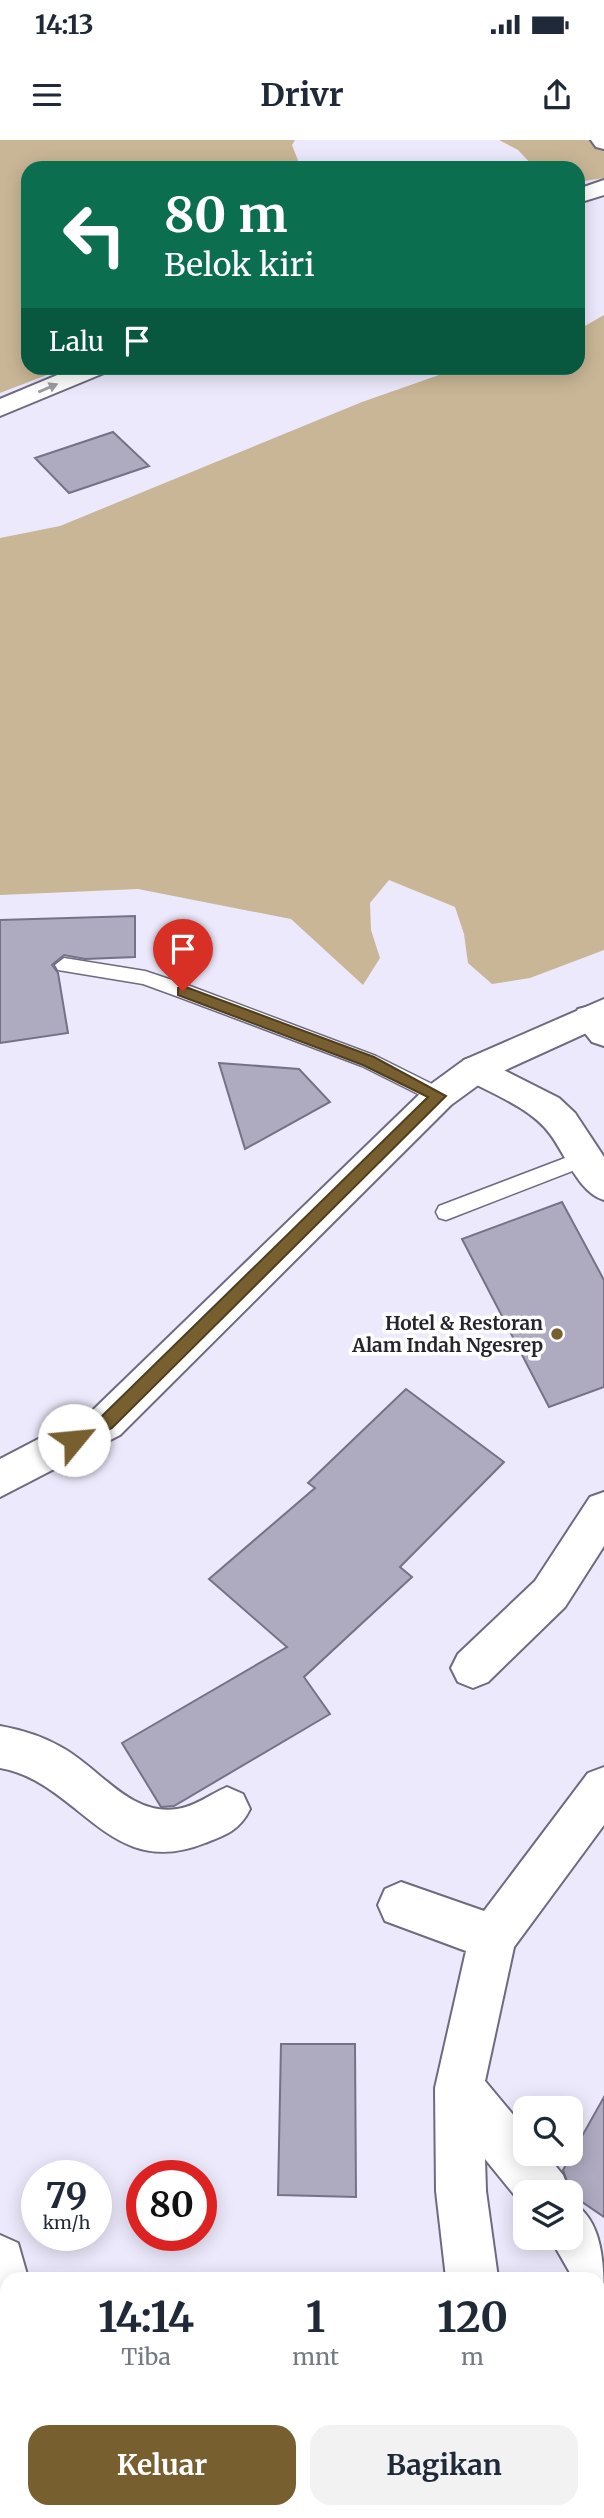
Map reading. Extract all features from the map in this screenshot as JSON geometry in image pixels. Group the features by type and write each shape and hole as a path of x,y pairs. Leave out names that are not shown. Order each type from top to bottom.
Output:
{"main road":[{"path":"585,194 604,187"},
{"path":"0,408 78,375"},
{"path":"0,1479 106,1423 439,1096 476,1069 599,1021"},
{"path":"476,1069 546,1107 562,1123 595,1172"},
{"path":"473,1668 550,1594 604,1510"},
{"path":"0,1747 33,1752 82,1786 110,1812 130,1823 152,1830 176,1831 228,1809"},
{"path":"471,2272 461,2191 459,2088 493,1937 604,1788"},
{"path":"401,1905 493,1937"},
{"path":"459,2088 534,2180"},
{"path":"583,2247 598,2272"}],"lane":[{"path":"64,965 145,978 183,991 369,1061 439,1096"},
{"path":"446,1212 595,1172"}],"shaded area":[{"path":"0,140 295,140 292,145 298,161 21,161 21,375 47,375 0,393"},
{"path":"499,140 604,140 604,178 585,181 585,161 528,161 518,150"},
{"path":"604,315 604,950 530,978 492,984 468,963 464,934 455,907 389,880 370,903 371,930 380,958 363,985 291,919 138,889 0,895 0,538 60,526 362,402 439,375 585,375 585,326"}],"building":[{"path":"113,432 149,466 69,493 35,458"},
{"path":"135,916 135,957 85,959 64,955 52,965 58,973 68,1033 0,1043 0,920"},
{"path":"219,1063 299,1069 330,1102 245,1149"},
{"name":"Hotel & Restoran Alam Indah Ngesrep","path":"562,1202 604,1280 604,1387 549,1407 462,1239"},
{"path":"406,1389 504,1462 400,1567 412,1577 304,1677 330,1714 174,1806 161,1807 122,1743 287,1647 209,1579 315,1488 308,1483"},
{"path":"281,2044 355,2044 356,2197 278,2195"},
{"path":"604,2097 604,2217 583,2203 583,2180 567,2180 563,2170 565,2166 583,2166 583,2134"}],"place":[{"name":"Hotel & Restoran Alam Indah Ngesrep","path":"557,1334"}],"route":[{"path":"74,1440 106,1423 439,1096 369,1061 183,991"}]}
